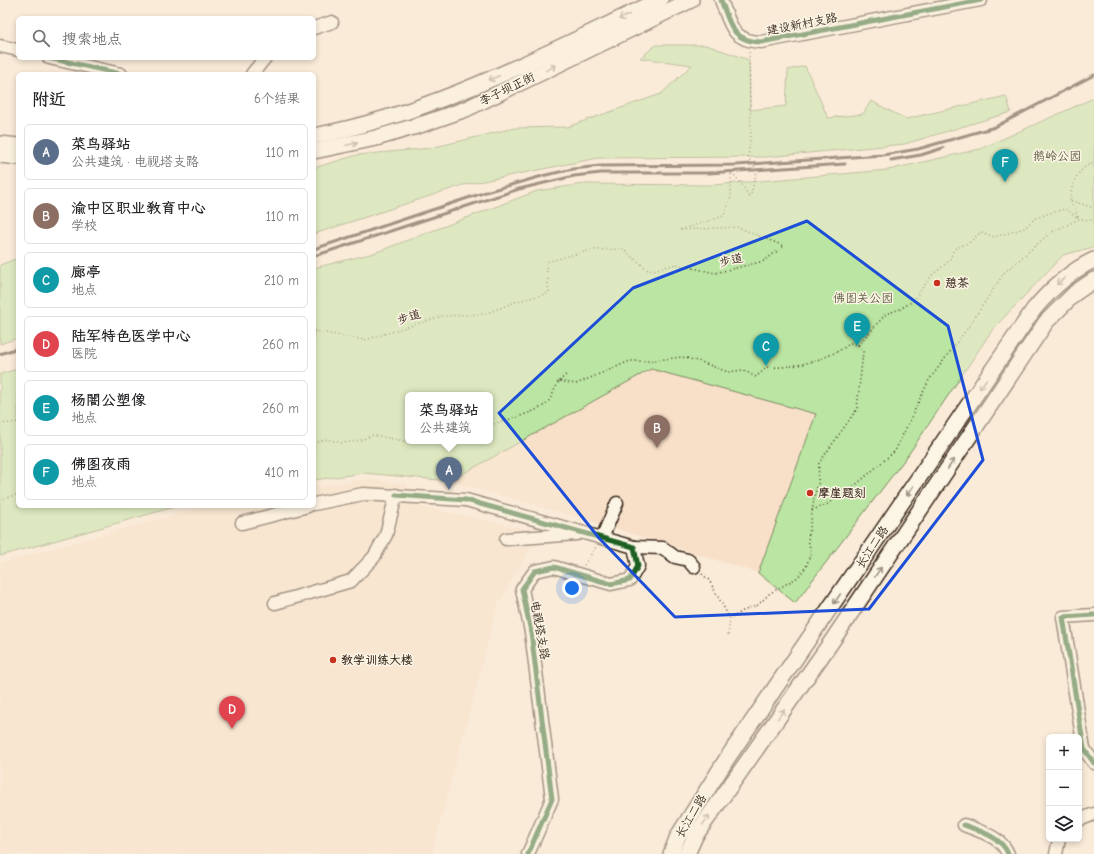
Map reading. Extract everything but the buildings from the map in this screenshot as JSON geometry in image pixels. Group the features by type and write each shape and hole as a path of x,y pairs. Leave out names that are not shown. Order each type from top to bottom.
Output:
{"main road":[{"name":"李子坝正街","path":"316,136 372,122 460,93 660,0"},
{"name":"李子坝正街","path":"316,151 376,138 466,109 691,0"},
{"path":"0,144 16,146"},
{"path":"0,155 16,157"},
{"name":"长江二路","path":"671,854 678,836 728,757 1034,309 1064,278 1084,264 1094,260"},
{"name":"长江二路","path":"687,854 695,836 832,641 1046,322 1075,293 1094,280"}],"street":[{"path":"721,0 734,32 740,38 749,42"},
{"name":"建设新村支路","path":"749,42 760,42 981,0"},
{"path":"316,27 332,22"},
{"path":"0,46 16,50"},
{"path":"58,60 112,72"},
{"path":"254,72 263,60"},
{"path":"316,504 363,494 466,500 634,547 663,548 675,557 688,560 694,567"},
{"path":"275,603 351,581 374,557 386,535 396,495"},
{"path":"602,538 617,503"},
{"path":"242,523 300,508"},
{"path":"506,539 584,533"},
{"name":"电视塔支路","path":"528,854 552,799 532,632 522,589 535,571 554,567 611,584 630,580 638,566 634,547"},
{"path":"1094,615 1063,617 1084,749 1094,763"},
{"path":"1082,819 1094,814"},
{"path":"964,826 987,833 1006,849 1008,854"},
{"path":"1056,854 1058,842"}],"path":[{"path":"1079,219 1070,200 1071,186 1078,174 1094,163"},
{"path":"1070,200 1094,208"},
{"path":"858,345 886,314 900,309 913,301 931,276 949,261 954,249 970,242 981,232 994,237 1025,228 1034,219 1049,212 1065,209 1079,219"},
{"path":"812,510 826,505 851,487 895,451 929,380 967,329 1004,273 1050,233 1079,219 1094,220"},
{"path":"559,381 576,384 630,361 648,361 682,357 728,372 743,370 756,377 767,368 782,369 826,358 851,343 858,345 863,352 856,410 820,463 818,484 812,510 808,540 811,552 806,567 798,577 769,594 758,605 743,611 730,619"},
{"path":"493,424 521,414 536,411 548,402 559,381 566,375"},
{"path":"0,424 16,422"},
{"path":"316,442 326,439 342,443 358,441 373,435 405,441"},
{"path":"1,494 0,498 16,494"},
{"path":"579,574 602,538"},
{"path":"694,567 709,580 730,619 728,635"}],"highlighted area":[{"path":"807,221 948,326 983,460 869,609 675,617 599,538 499,413 633,288"}],"shaded area":[{"path":"651,369 816,414 758,573 607,526 450,481"},
{"path":"365,479 408,484 404,503 540,532 498,604 432,854 0,854 0,563 200,508 316,508 316,487"}],"green space":[{"path":"656,45 706,45 749,60 750,110 786,106 788,70 805,66 828,118 863,114 871,101 906,119 1006,96 1011,112 905,144 766,157 598,158 463,185 316,233 316,167 357,155 431,148 514,128 567,127 661,94 692,65 640,58"},
{"name":"佛图关公园","path":"1094,98 1094,247 1063,255 993,329 908,455 795,603 758,573 816,414 651,369 450,481 364,473 316,480 316,268 374,253 537,191 584,184 713,185 888,170 980,149"},
{"path":"16,259 16,339 0,344 0,265"},
{"path":"16,370 16,508 171,508 0,556 0,374"}],"railway":[{"path":"316,248 489,191 573,169 600,166 736,165 883,155 918,149 995,127 1094,75"},
{"path":"891,160 921,155 943,148"},
{"path":"316,255 519,189 574,176 601,173 708,173 845,164"},
{"path":"0,354 16,349"}],"cycle path":[{"path":"721,0 733,29 743,38 761,42 981,0"},
{"path":"58,60 112,72"},
{"path":"396,495 466,500 634,547 638,566 630,580 611,584 554,567 535,571 522,589 531,632 552,799 528,854"},
{"path":"1094,615 1063,617 1084,749 1094,763"},
{"path":"964,825 989,835 1001,843 1008,854"}],"place":[{"name":"佛图夜雨","path":"1005,182"},
{"name":"憩茶","path":"937,283"},
{"name":"杨闇公塑像","path":"857,346"},
{"name":"廊亭","path":"766,366"},
{"name":"渝中区职业教育中心","path":"657,448"},
{"name":"菜鸟驿站","path":"449,490"},
{"name":"摩崖题刻","path":"810,493"},
{"name":"教学训练大楼","path":"333,660"},
{"name":"陆军特色医学中心","path":"232,729"}],"park label":[{"name":"鹅岭公园","path":"1057,156"}]}
